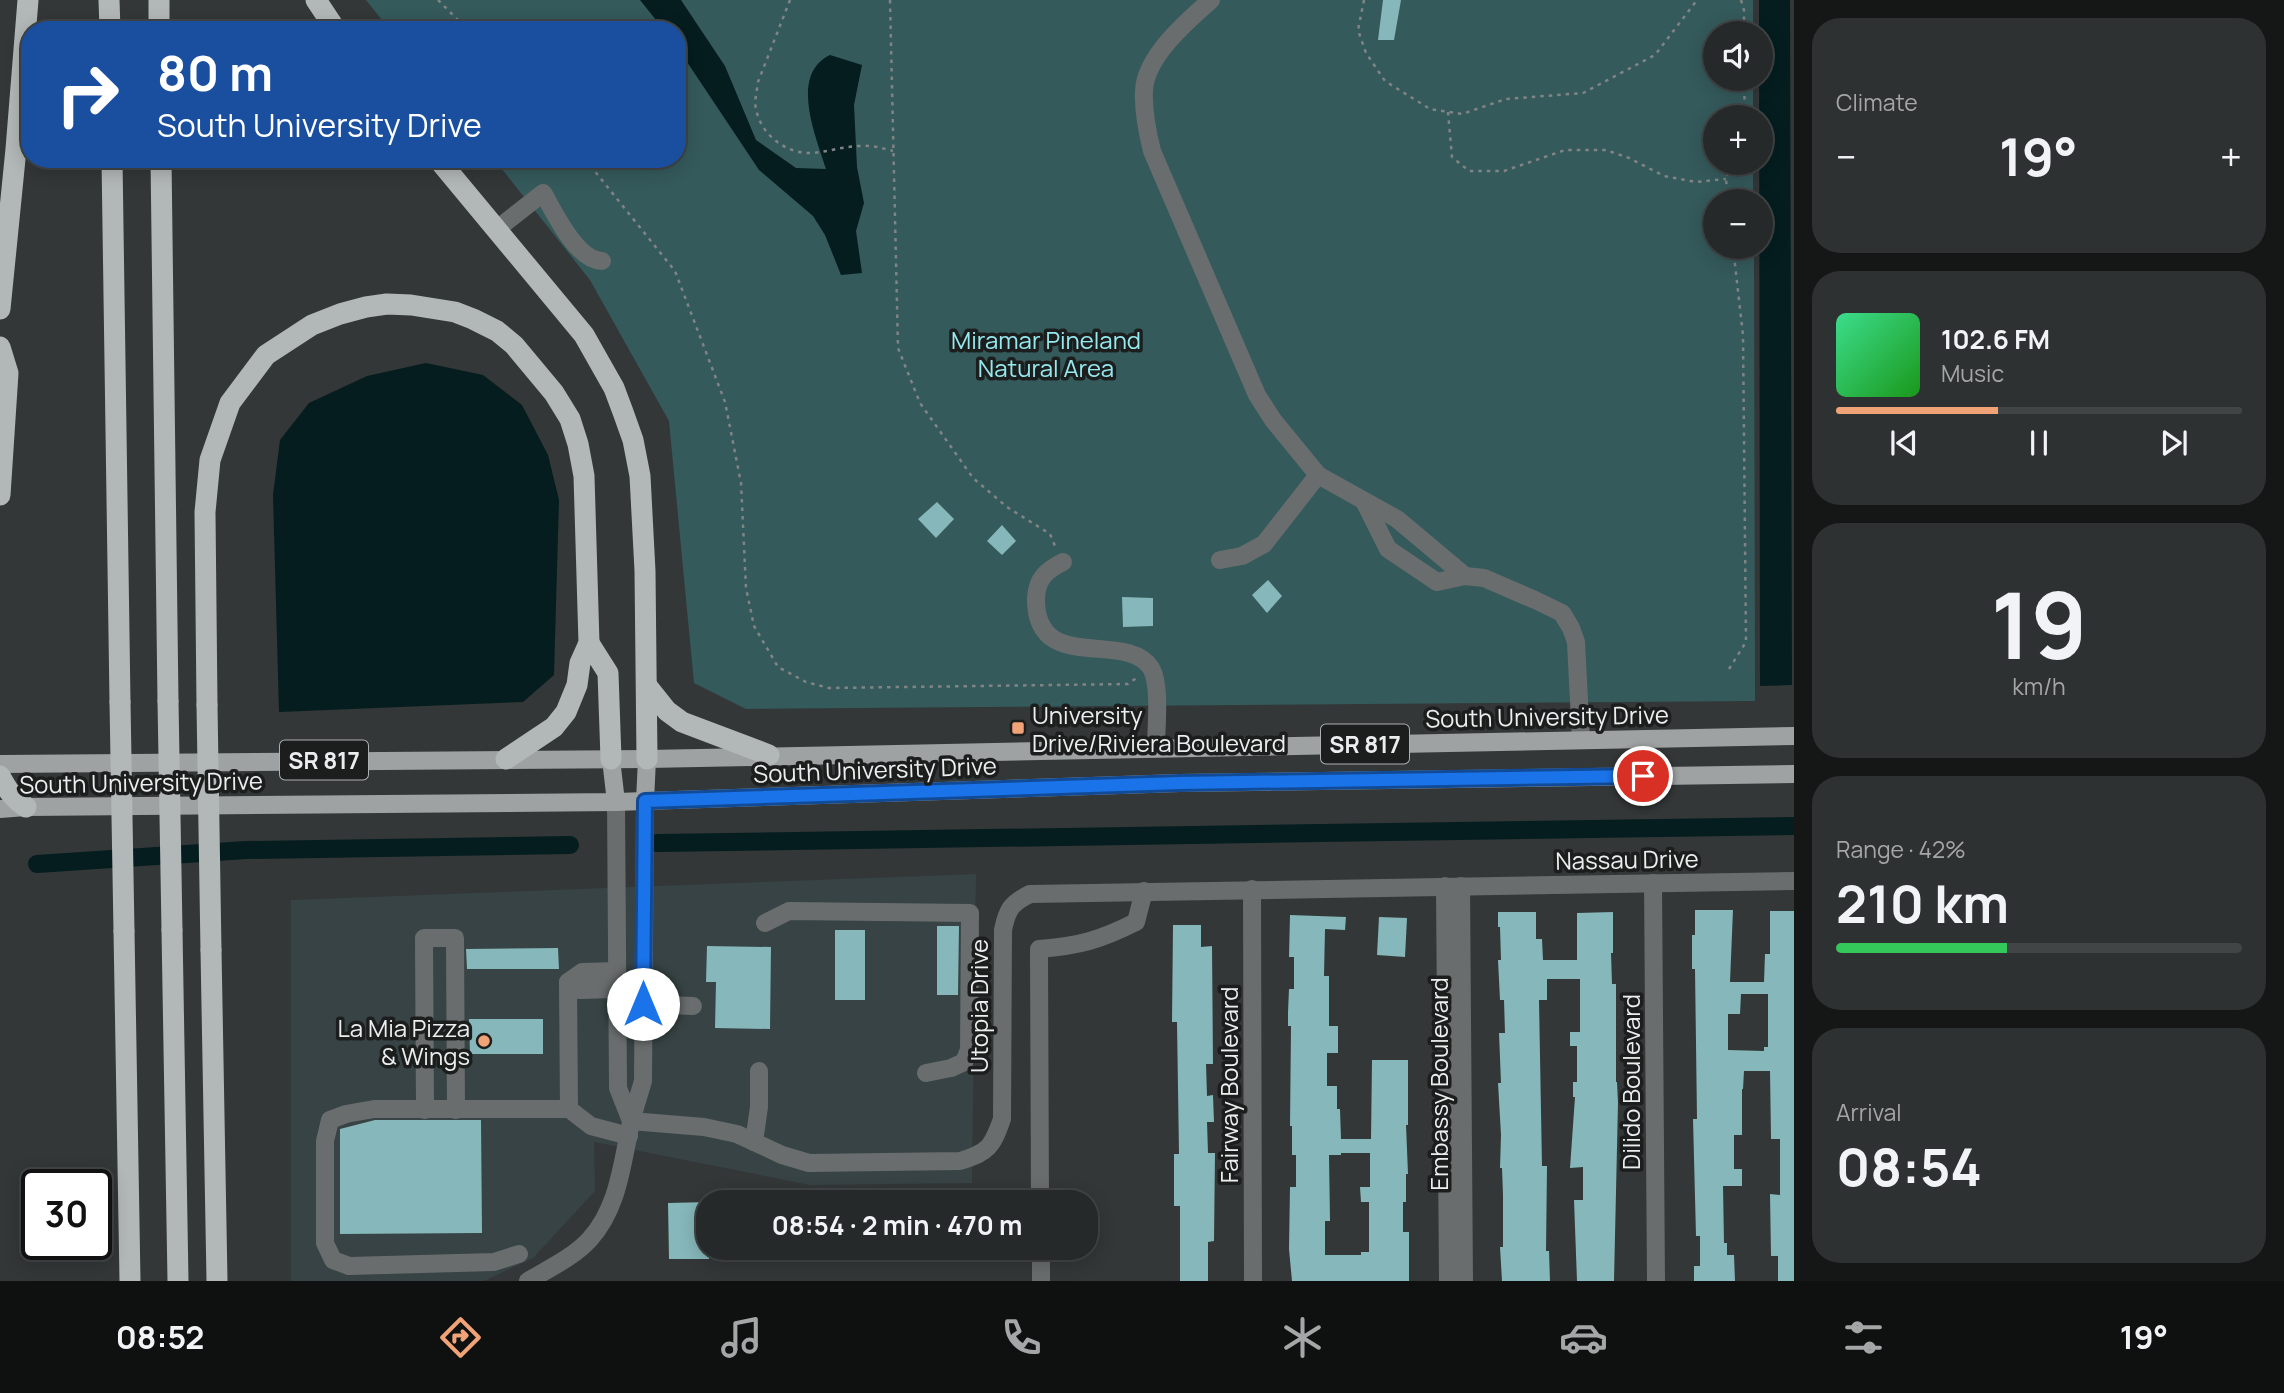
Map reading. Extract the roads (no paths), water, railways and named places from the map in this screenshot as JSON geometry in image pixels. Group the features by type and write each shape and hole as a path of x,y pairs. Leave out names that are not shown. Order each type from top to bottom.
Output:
{"highway":[{"path":"26,21 28,0"},
{"path":"109,0 110,21"},
{"path":"159,0 159,21"},
{"path":"316,0 329,21"},
{"path":"0,309 21,90"},
{"path":"112,168 130,1281"},
{"path":"161,168 178,1281"},
{"path":"446,168 584,335 614,388 633,440 640,477 645,571 647,758"},
{"path":"217,1281 205,512 210,460 230,403 266,355 312,325 340,314 387,304 436,308 474,319 497,331 514,345 554,393 570,419 584,476 589,643 580,663 577,685 566,712 554,727 506,759"},
{"path":"0,347 8,373 0,495"},
{"path":"589,643 608,673 611,759"},
{"path":"647,685 667,711 682,722 769,755"},
{"path":"0,776 6,788 26,807"}],"main road":[{"name":"South University Drive","path":"0,764 611,759 1794,736"},
{"path":"645,801 647,758"},
{"path":"611,759 615,802"},
{"name":"South University Drive","path":"0,809 615,802 1180,783 1794,774"}],"street":[{"path":"1211,0 1171,36 1155,61 1143,88 1145,121 1152,151 1257,395 1273,420 1318,475 1397,519 1465,576"},
{"path":"497,229 543,193 578,247 594,261 602,261"},
{"path":"1220,559 1242,556 1264,544 1318,475"},
{"path":"1364,501 1388,549 1437,582 1465,576 1484,578 1562,614 1572,628 1576,642 1581,740"},
{"path":"1063,562 1041,577 1036,589 1036,608 1044,628 1057,642 1130,654 1140,658 1151,668 1156,684 1156,748"},
{"path":"527,1281 564,1260 590,1239 610,1208 623,1169 630,1128 643,1081 645,801"},
{"path":"615,802 618,1088 630,1128"},
{"name":"Nassau Drive","path":"1453,886 1794,881"},
{"name":"Dilido Boulevard","path":"1653,883 1656,1281"},
{"path":"1448,1281 1453,886"},
{"name":"Utopia Drive","path":"569,1110 591,1126 704,1127 737,1134 782,1155 809,1163 960,1161 980,1155 994,1141 1002,1119 1003,930 1007,913 1017,900 1030,894 1453,886"},
{"name":"Embassy Boulevard","path":"1453,886 1464,1281"},
{"name":"Fairway Boulevard","path":"1252,889 1253,1281"},
{"path":"1040,1190 1040,949 1071,946 1105,937 1136,922 1144,891"},
{"path":"765,923 789,911 970,913 968,1050 964,1062 951,1068 926,1073"},
{"path":"425,1110 424,938 454,938 456,1110"},
{"path":"519,1254 494,1262 349,1266 333,1261 325,1243 324,1142 330,1120 374,1109 569,1110 568,982 582,972 617,980"},
{"path":"643,1004 693,1006"},
{"path":"754,1142 759,1107 759,1071"},
{"path":"1041,1260 1041,1281"}],"waterway":[{"path":"657,843 1794,826"},
{"path":"37,864 246,850 570,845"}],"place":[{"name":"University Drive/Riviera Boulevard","path":"1018,728"},
{"name":"La Mia Pizza & Wings","path":"484,1041"}],"park label":[{"name":"Miramar Pineland Natural Area","path":"1046,353"}]}
